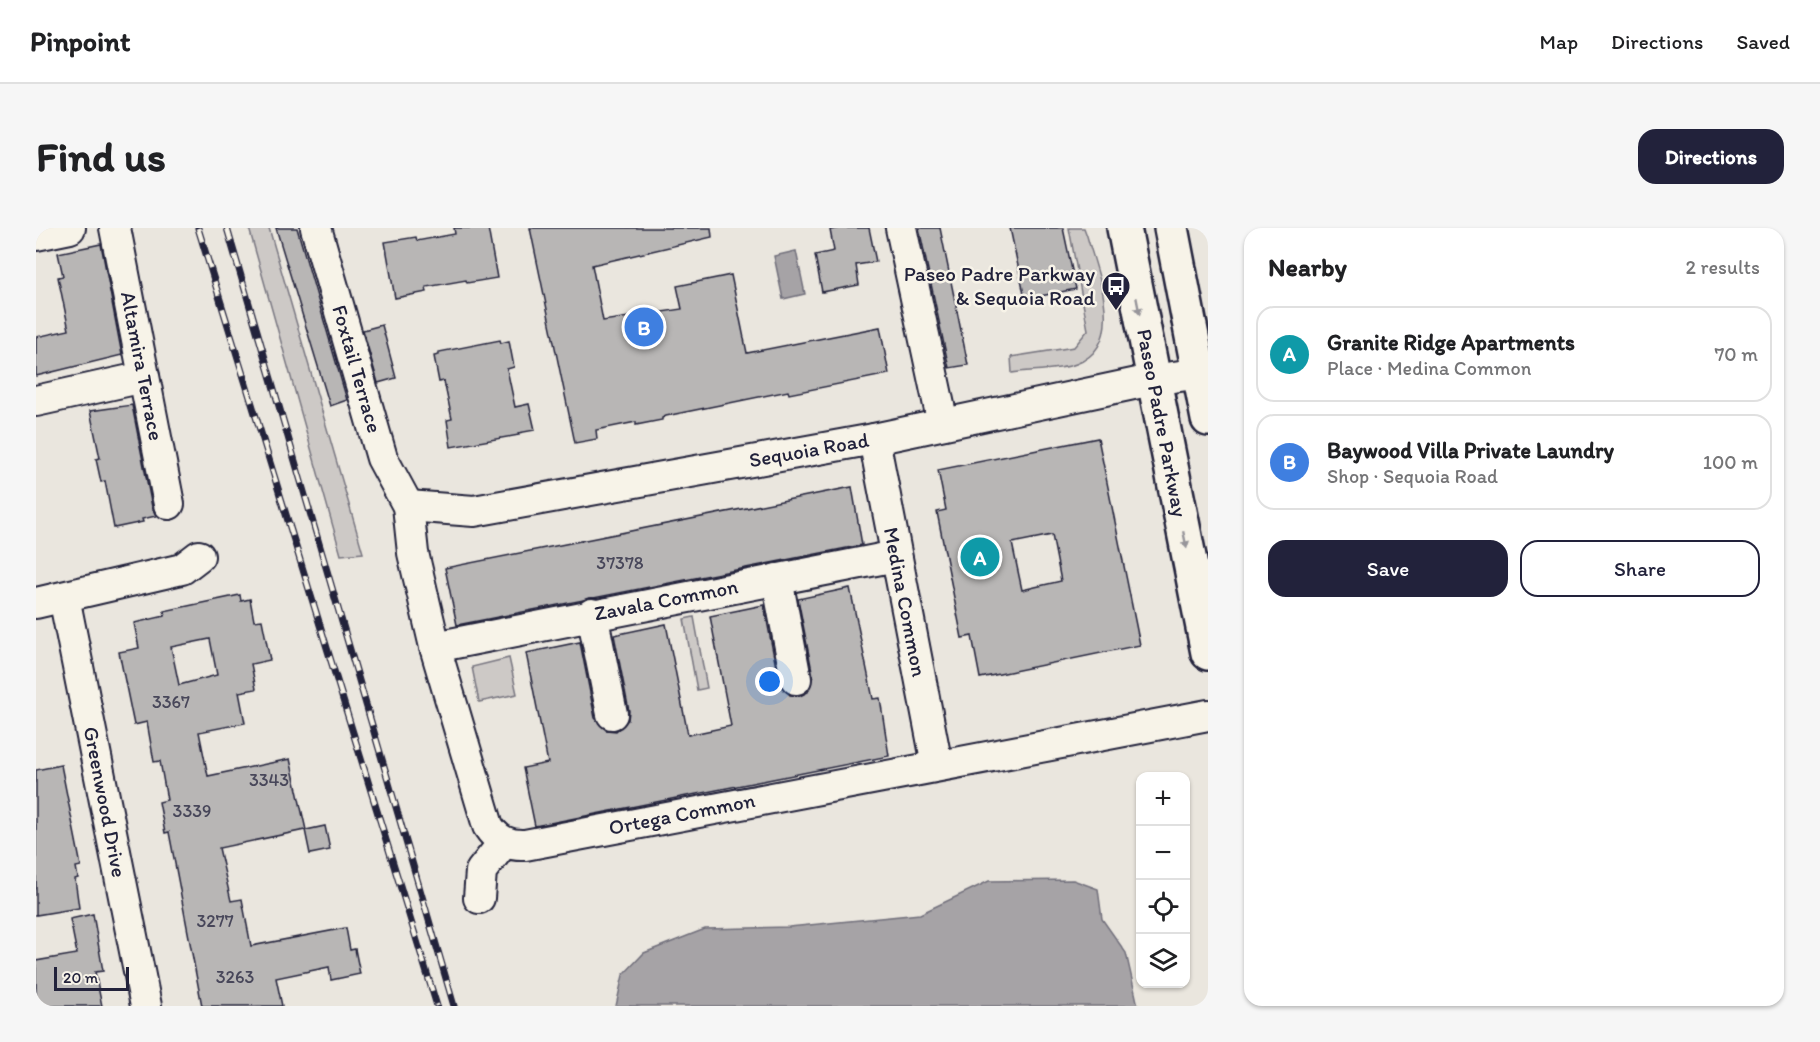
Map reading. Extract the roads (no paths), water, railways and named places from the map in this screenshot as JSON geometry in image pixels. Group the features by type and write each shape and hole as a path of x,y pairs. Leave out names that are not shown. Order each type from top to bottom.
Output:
{"main road":[{"name":"Paseo Padre Parkway","path":"1124,228 1152,380 1208,653"},
{"path":"1171,228 1203,373 1208,419"}],"street":[{"path":"36,235 70,228"},
{"name":"Altamira Terrace","path":"115,228 169,504"},
{"name":"Foxtail Terrace","path":"316,228 382,458 408,506"},
{"path":"901,228 943,424"},
{"name":"Sequoia Road","path":"408,506 474,511 874,438 1152,380 1203,373"},
{"path":"36,401 144,377"},
{"name":"Medina Common","path":"874,438 938,765"},
{"path":"408,506 413,554 435,647 488,826 495,836 504,842 481,871 480,898"},
{"path":"50,600 182,569 199,556"},
{"name":"Zavala Common","path":"435,647 592,614 896,556"},
{"path":"777,579 796,679"},
{"name":"Greenwood Drive","path":"50,600 146,1006"},
{"path":"592,614 612,714"},
{"name":"Ortega Common","path":"504,842 525,845 1208,715"}],"railway":[{"path":"198,228 437,1006"},
{"path":"227,228 454,1006"}],"place":[{"name":"Paseo Padre Parkway & Sequoia Road","path":"1116,312"},
{"name":"Baywood Villa Private Laundry","path":"644,327"},
{"name":"Granite Ridge Apartments","path":"980,557"}]}
